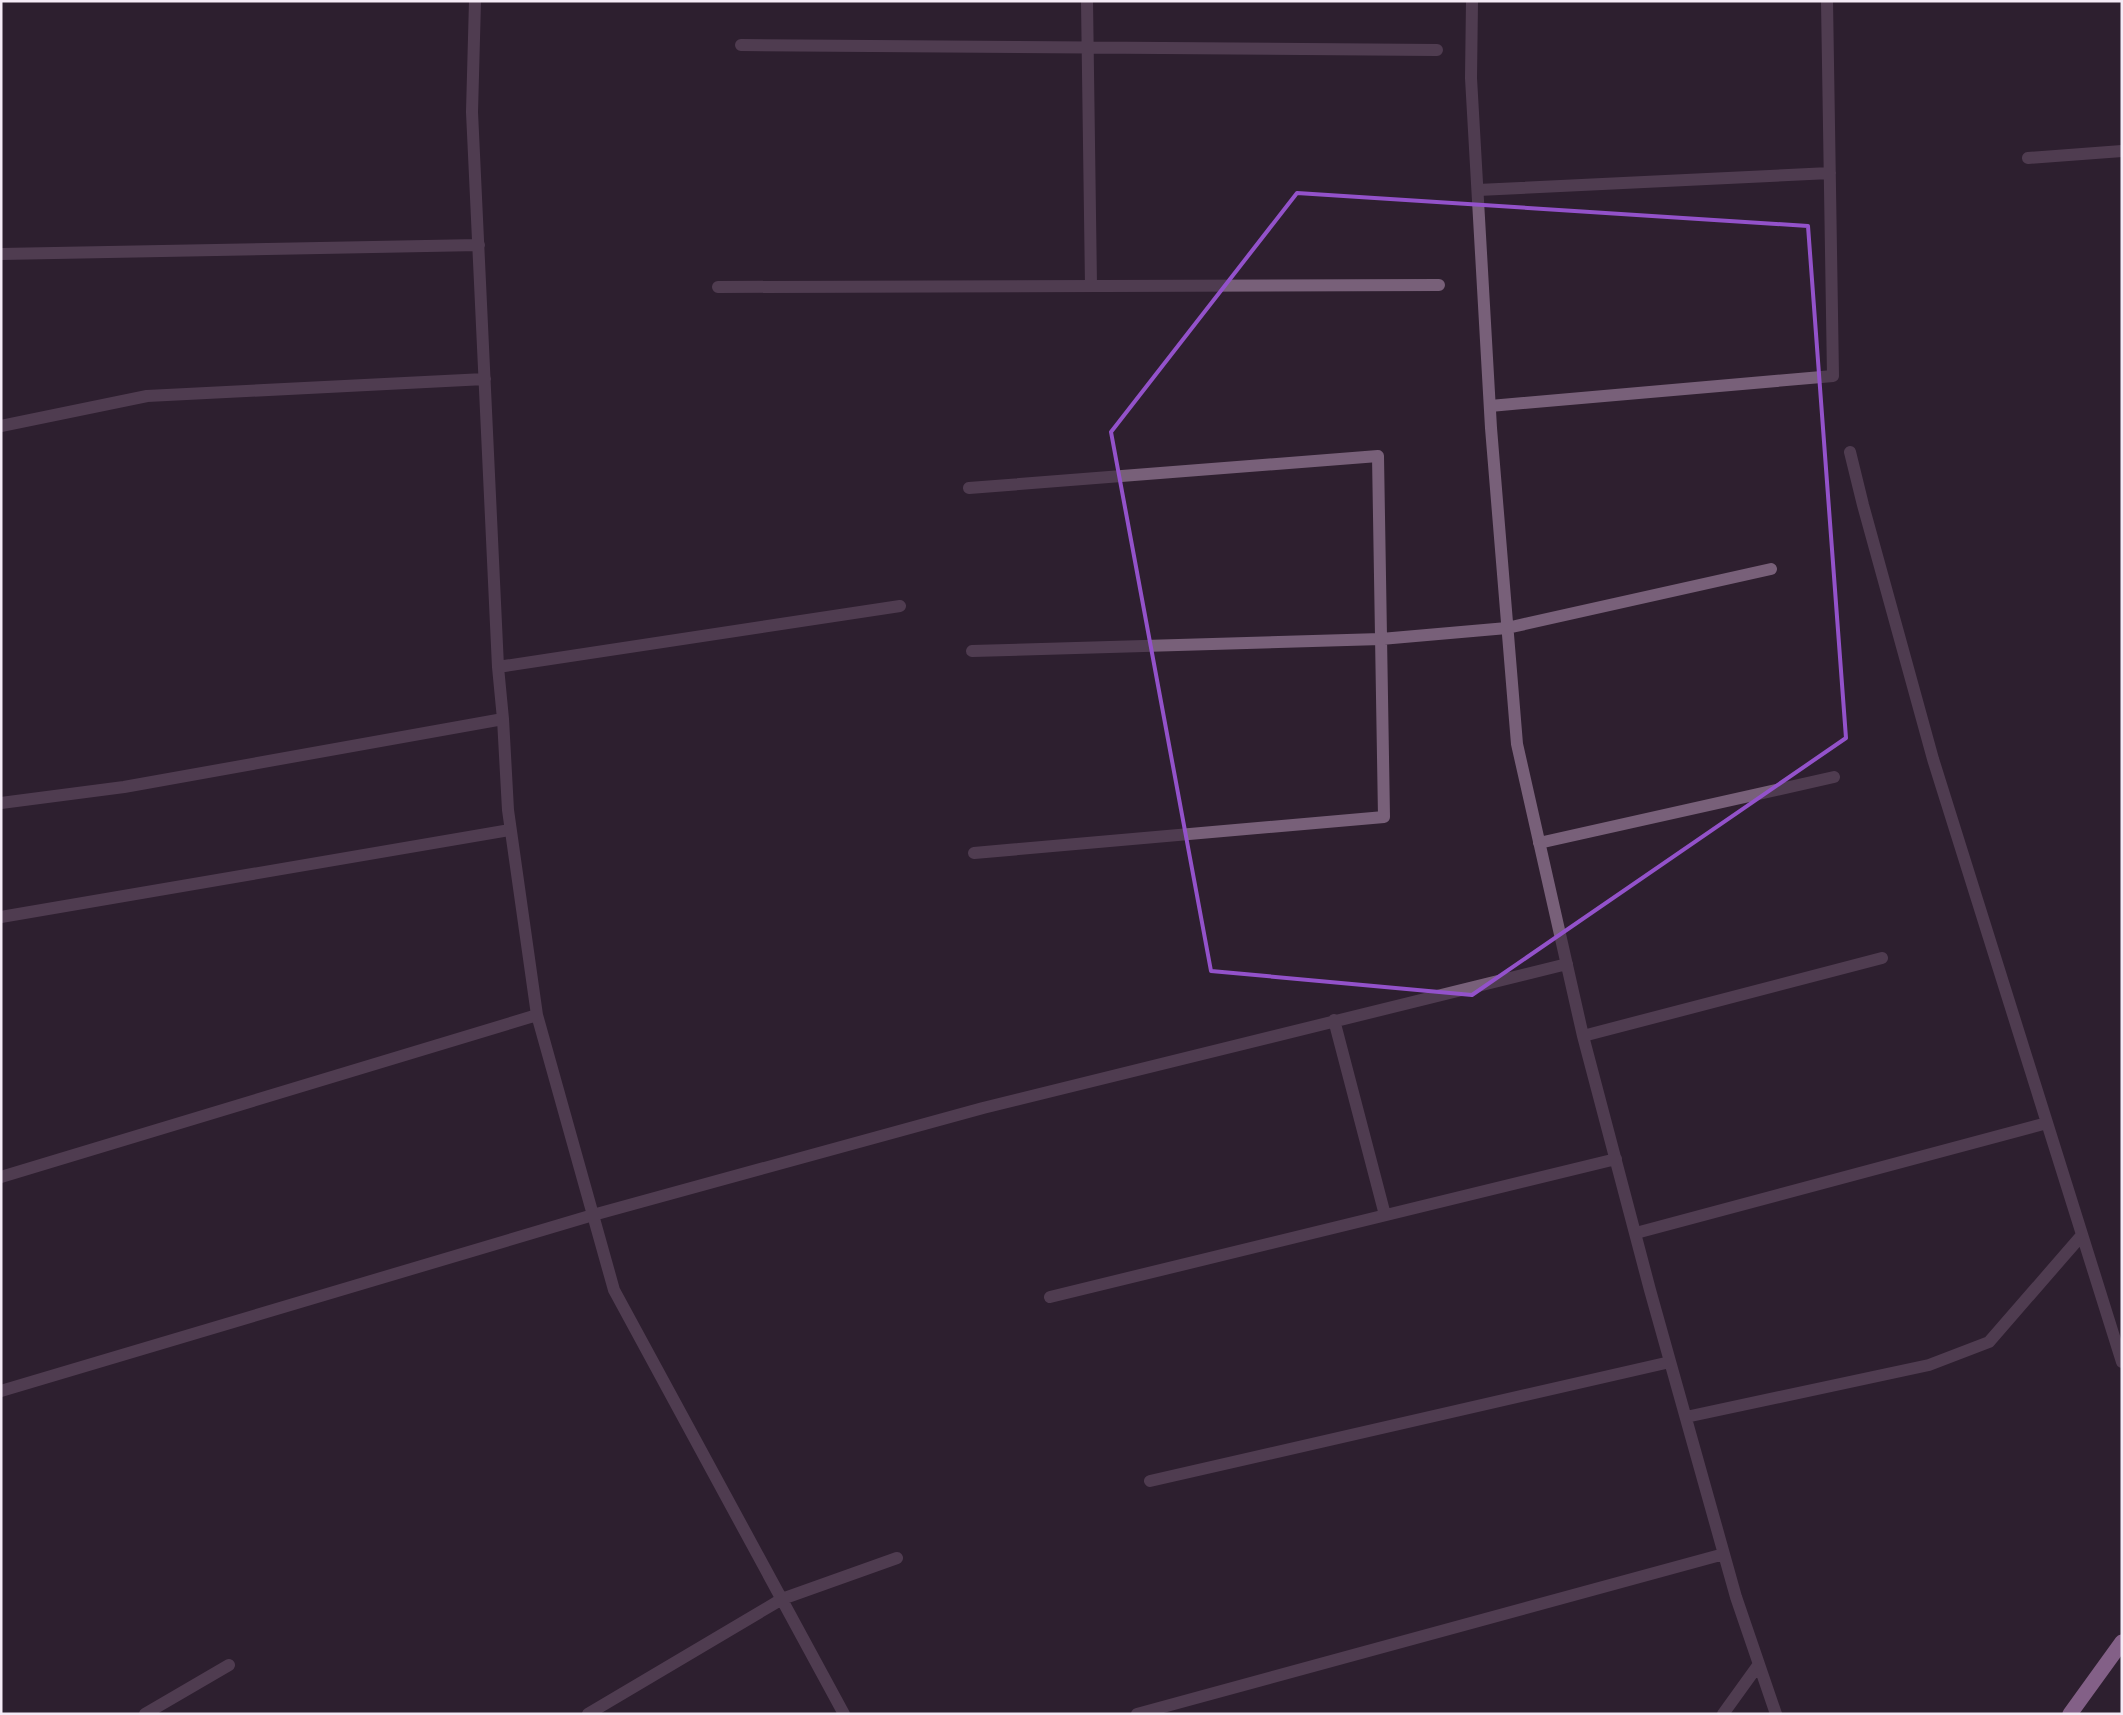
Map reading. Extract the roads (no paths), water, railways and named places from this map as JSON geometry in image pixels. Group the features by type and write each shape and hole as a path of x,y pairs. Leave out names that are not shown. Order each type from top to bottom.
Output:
{"highway":[{"path":"2070,1714 2122,1642"}],"street":[{"path":"475,1 472,112 498,666 510,830 537,1015 614,1290 844,1714"},
{"path":"1087,1 1091,286"},
{"path":"1472,1 1471,78 1490,406 1517,744 1583,1036 1670,1362 1736,1597 1776,1714"},
{"path":"1490,406 1833,376 1827,1"},
{"path":"741,45 1437,50"},
{"path":"2028,158 2122,151"},
{"path":"1478,190 1830,173"},
{"path":"1,254 479,245"},
{"path":"718,287 1439,285"},
{"path":"1,426 147,396 486,379"},
{"path":"1850,452 1933,759 2122,1362"},
{"path":"969,488 1378,456 1384,817 974,853"},
{"path":"972,651 1381,639 1507,628 1770,570"},
{"path":"498,666 900,606"},
{"path":"1,803 124,787 503,719"},
{"path":"1539,843 1834,777"},
{"path":"1,917 510,830"},
{"path":"1583,1036 1882,958"},
{"path":"1,1391 593,1215 983,1108 1566,964"},
{"path":"1,1176 537,1015"},
{"path":"1334,1020 1385,1215"},
{"path":"1636,1233 2047,1123"},
{"path":"1050,1297 1616,1159"},
{"path":"1686,1417 1929,1365 1989,1342 2082,1235"},
{"path":"1150,1481 1670,1362"},
{"path":"1138,1714 1724,1554"},
{"path":"588,1714 782,1599 897,1558"},
{"path":"1723,1714 1759,1664"},
{"path":"145,1714 229,1665"}]}
